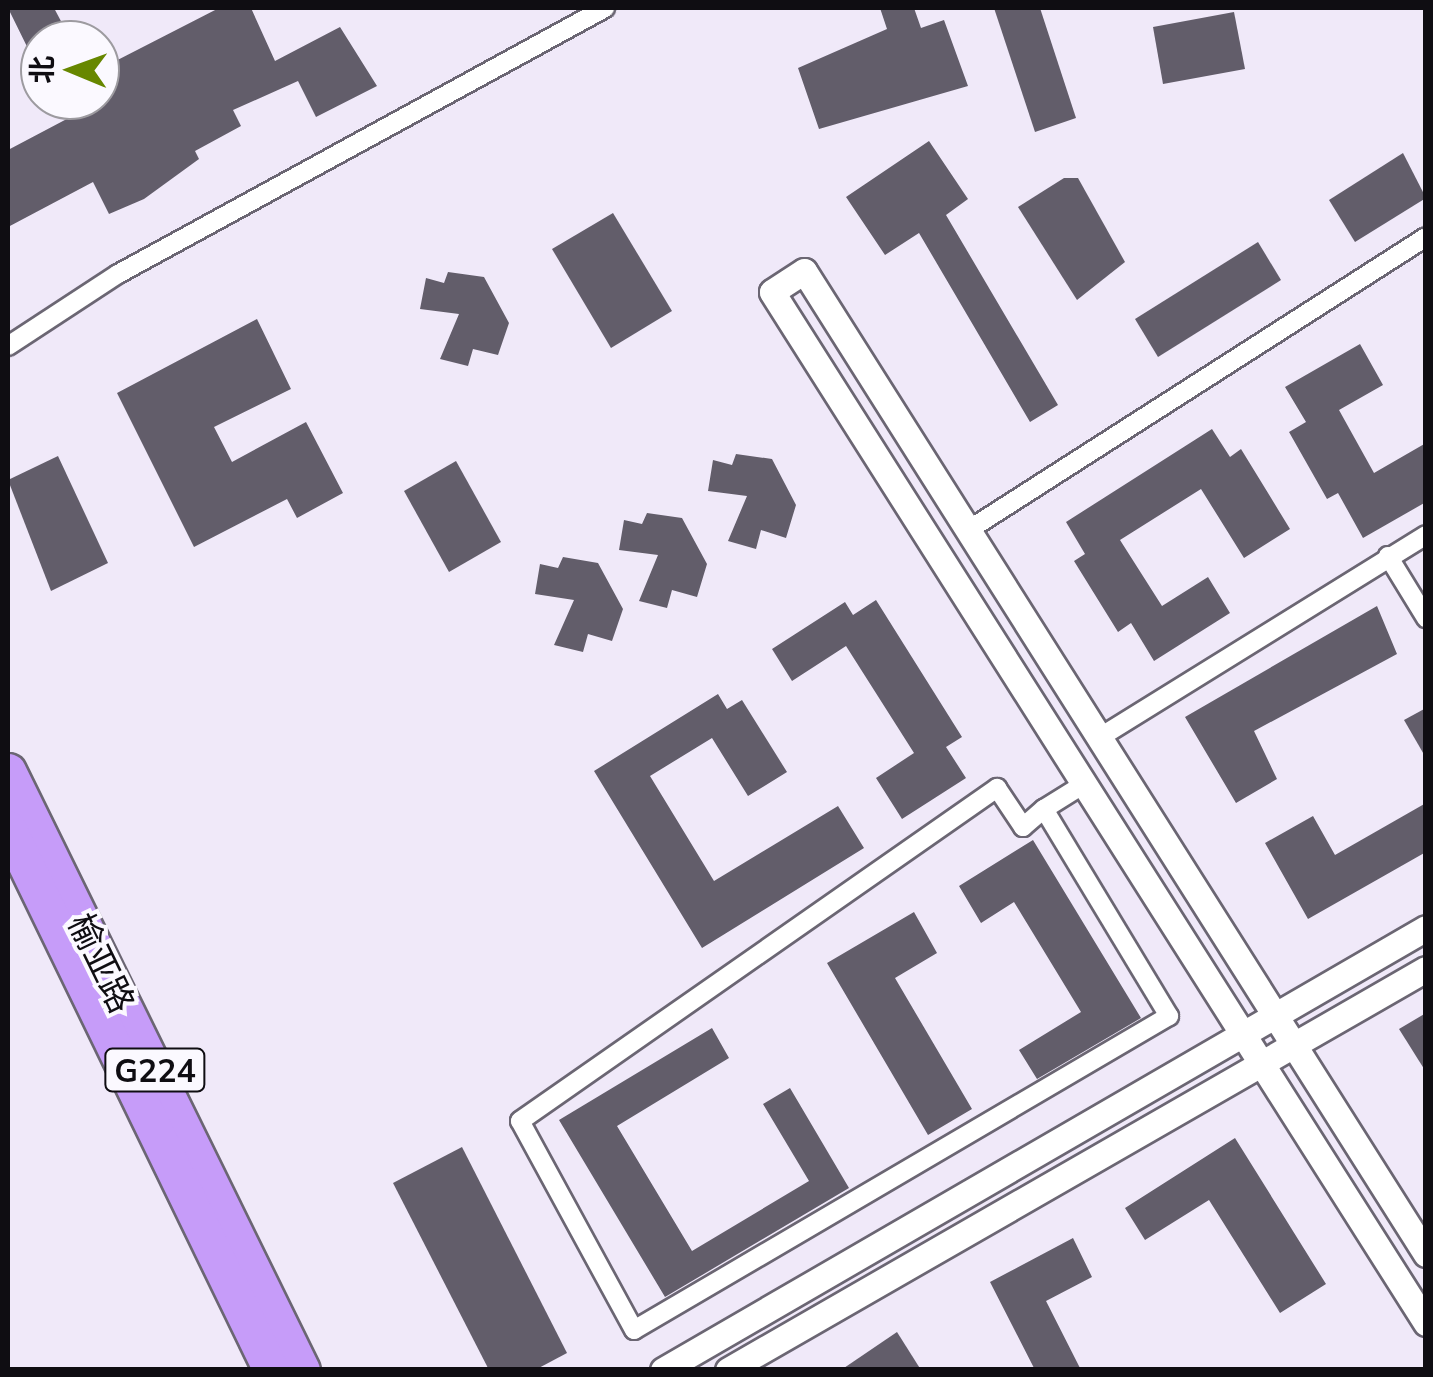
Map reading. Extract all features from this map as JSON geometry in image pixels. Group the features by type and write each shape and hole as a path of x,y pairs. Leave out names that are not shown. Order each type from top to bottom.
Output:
{"highway":[{"name":"榆亚路","path":"8,771 302,1370"},
{"name":"榆亚路","path":"8,828 270,1370"}],"street":[{"path":"8,346 118,274 596,10"},
{"path":"966,531 1426,237"},
{"path":"1426,1254 1294,1051 1102,736 966,531 804,271 772,292 1242,1039 1426,1323"},
{"path":"1102,736 1426,535"},
{"path":"1388,556 1426,618"},
{"path":"1044,809 1169,1016 634,1330 520,1122 997,788 1022,827 1044,809 1084,784"},
{"path":"663,1370 1242,1039 1426,928"},
{"path":"728,1370 1294,1051 1426,969"}],"building":[{"path":"8,8 54,8 60,20 20,20 20,32"},
{"path":"219,8 251,8 275,61 340,27 377,86 316,117 298,81 233,110 241,126 195,151 199,159 144,199 109,214 93,182 8,227 8,150 65,120 120,120 120,59"},
{"path":"880,8 914,8 921,28 944,20 968,86 819,129 798,68 887,29"},
{"path":"994,8 1040,8 1076,118 1035,132"},
{"path":"1234,12 1245,69 1163,84 1153,27"},
{"path":"929,141 968,199 946,215 1058,405 1030,422 919,233 885,255 846,197"},
{"path":"1403,153 1426,198 1355,242 1329,200"},
{"path":"1064,178 1078,178 1125,262 1077,300 1018,207"},
{"path":"613,213 672,311 611,348 552,249"},
{"path":"1258,242 1281,280 1158,357 1135,319"},
{"path":"448,272 484,277 509,323 498,355 473,349 468,366 440,359 459,314 420,309 426,278 444,283"},
{"path":"257,319 291,389 214,427 232,462 306,422 343,493 297,518 287,499 194,547 117,393"},
{"path":"1360,344 1383,385 1339,410 1374,473 1426,443 1426,502 1363,538 1338,493 1327,499 1289,432 1306,422 1285,387"},
{"path":"1212,429 1230,457 1241,449 1290,529 1244,558 1201,489 1120,540 1162,606 1208,577 1230,613 1154,661 1131,623 1118,632 1074,561 1085,554 1066,522"},
{"path":"736,454 772,459 796,505 786,538 761,530 756,549 728,541 747,496 708,491 713,460 732,465"},
{"path":"58,456 108,563 51,591 8,480"},
{"path":"456,461 501,542 449,572 404,491"},
{"path":"647,513 682,518 707,564 697,597 672,590 667,608 639,601 658,555 619,550 624,520 642,524"},
{"path":"563,557 598,563 623,609 612,641 588,634 583,652 554,645 574,600 535,594 540,564 558,568"},
{"path":"876,600 962,737 946,747 966,778 902,819 876,778 914,753 846,646 792,681 772,649 845,602 853,615"},
{"path":"1377,606 1397,654 1254,731 1277,779 1236,803 1185,717"},
{"path":"718,694 727,709 742,700 787,772 748,796 712,738 650,776 714,881 838,806 864,848 702,948 594,771"},
{"path":"1426,708 1426,758 1404,720"},
{"path":"1426,803 1426,852 1308,919 1265,843 1313,816 1335,855"},
{"path":"1033,840 1141,1018 1037,1079 1019,1050 1081,1012 1014,902 981,923 959,886"},
{"path":"914,912 937,953 895,978 972,1109 928,1135 827,963"},
{"path":"1426,1013 1426,1072 1399,1029"},
{"path":"712,1028 729,1058 617,1126 692,1251 809,1181 763,1104 790,1088 849,1188 665,1297 559,1120"},
{"path":"1235,1138 1326,1284 1280,1313 1209,1200 1145,1240 1125,1208"},
{"path":"462,1147 567,1353 535,1370 489,1370 393,1183"},
{"path":"1073,1238 1092,1277 1046,1301 1081,1370 1035,1370 990,1282"},
{"path":"897,1332 921,1370 841,1370"}]}
